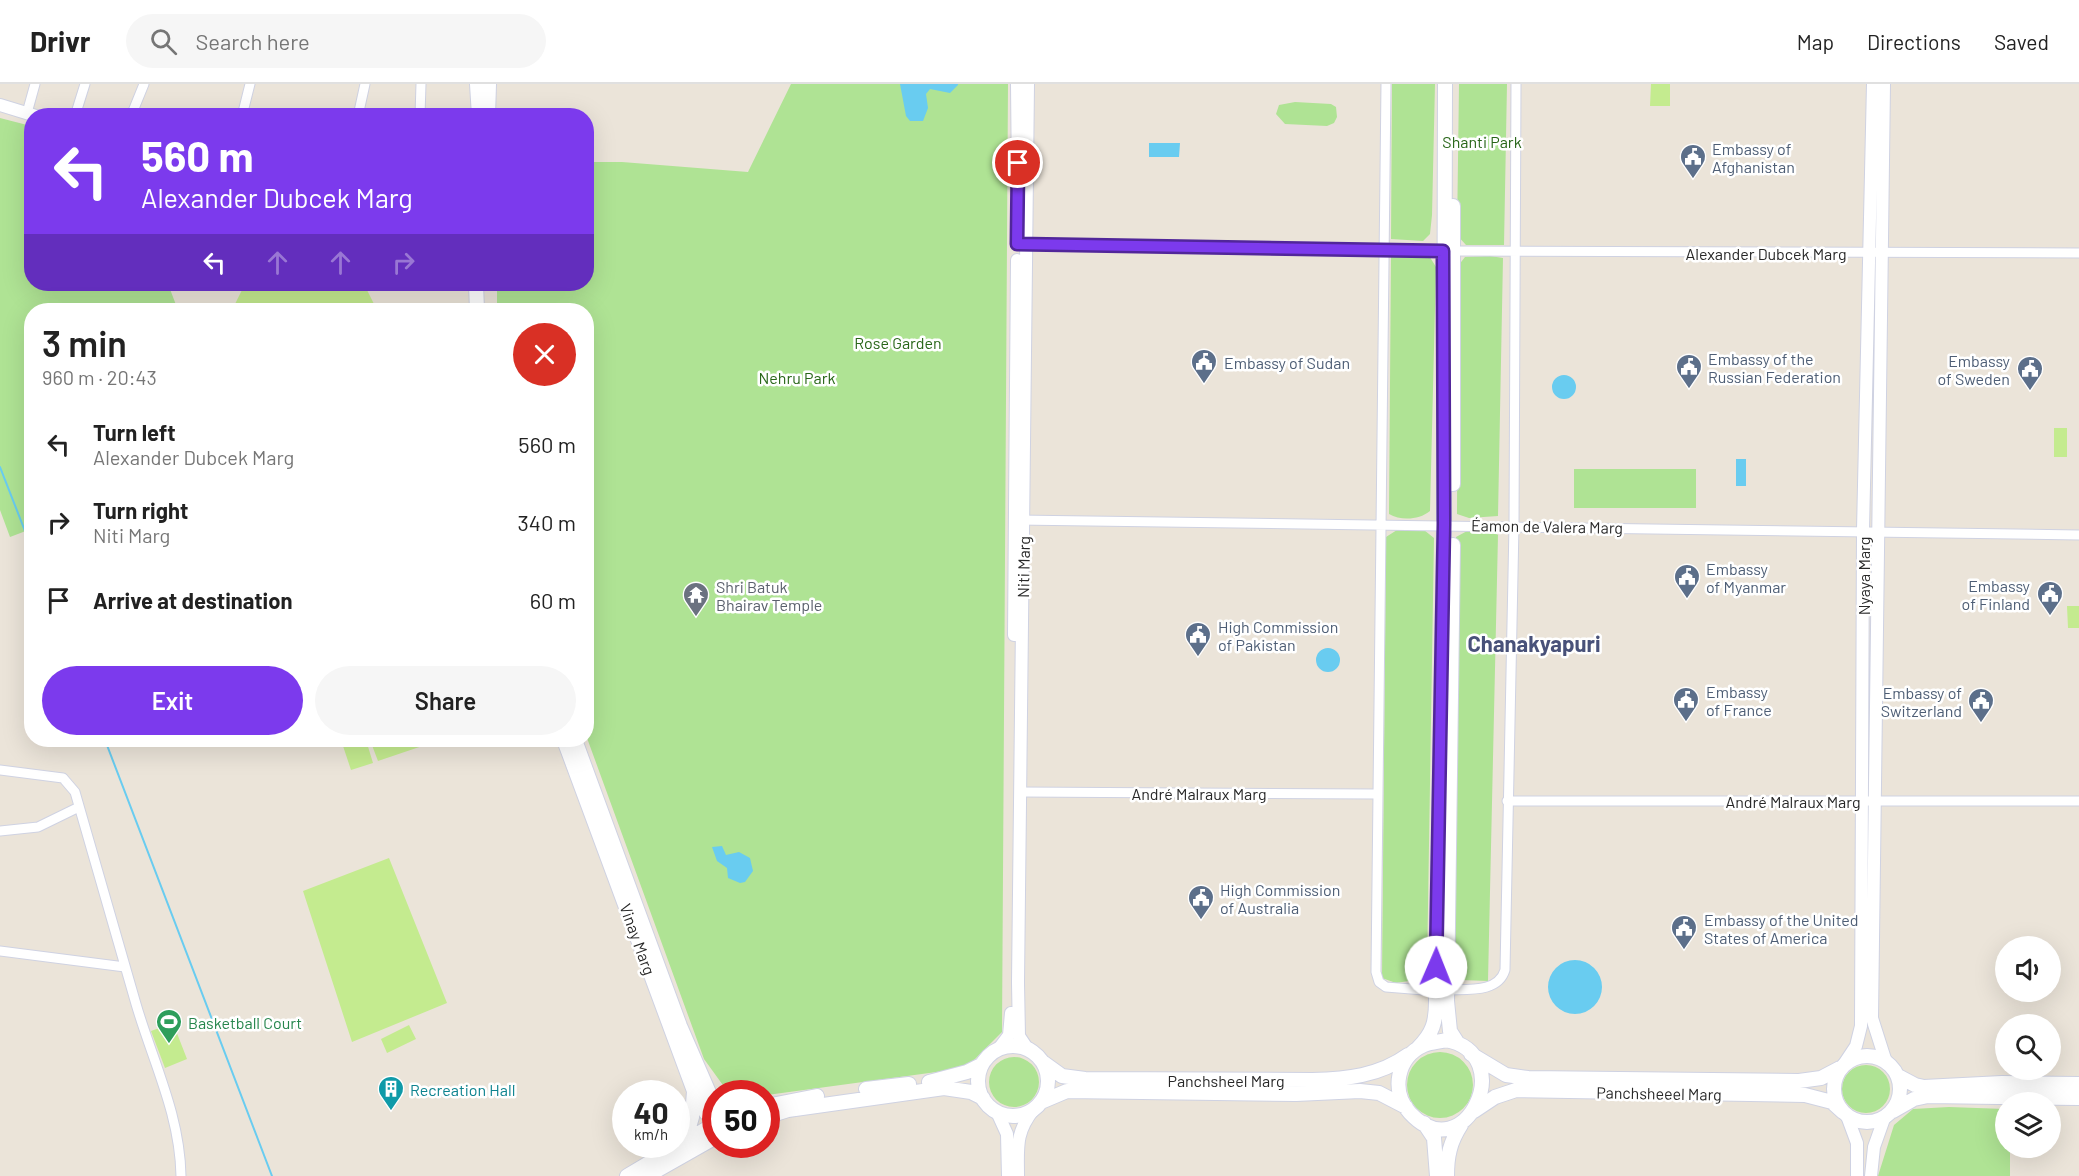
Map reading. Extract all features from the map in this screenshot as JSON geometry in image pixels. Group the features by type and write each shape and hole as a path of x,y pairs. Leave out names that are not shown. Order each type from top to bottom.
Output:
{"main road":[{"path":"477,84 478,108"},
{"path":"488,108 489,84"},
{"path":"1437,1176 1434,1138 1424,1124 1406,1107 1398,1082 1401,1067 1427,1039 1436,1024 1441,991 1448,524 1448,251 1445,84"},
{"path":"1448,251 1454,84"},
{"name":"Vinay Marg","path":"567,747 702,1081"},
{"name":"Vinay Marg","path":"578,747 702,1081"},
{"path":"1441,991 1450,1031 1457,1042 1471,1054 1506,1075 1528,1078 1799,1081 1821,1078 1865,1055 1886,1062 1898,1076 1924,1087 2002,1083 2079,1084"},
{"path":"1413,1052 1446,1040 1457,1042"},
{"path":"780,1113 944,1088 972,1092 983,1098 997,1112 1014,1116 1037,1106 1047,1094 1049,1080 1044,1063 1028,1048 1014,1045 1000,1047 989,1054 981,1065 978,1078 983,1098"},
{"name":"Panchsheel Marg","path":"1044,1063 1062,1076 1085,1079 1347,1079 1391,1067 1413,1052"},
{"path":"1448,1176 1447,1156 1452,1139 1474,1111 1482,1095 1482,1078 1471,1054"},
{"path":"780,1104 889,1085 926,1083 967,1072 981,1065"},
{"path":"1842,1066 1833,1086 1834,1096 1845,1114 1866,1122 1887,1115 1914,1099 1928,1096 2079,1098"},
{"path":"1887,1115 1897,1102 1900,1089 1898,1076"},
{"name":"Panchsheeel Marg","path":"1474,1111 1495,1097 1516,1090 1805,1095 1833,1102 1845,1114"},
{"name":"Panchsheel Marg","path":"1037,1106 1067,1091 1296,1094 1360,1091 1379,1093 1406,1107"},
{"name":"Vinay Marg","path":"690,1124 702,1098"},
{"path":"1424,1124 1442,1128 1461,1125"},
{"path":"647,1176 702,1145"},
{"path":"627,1176 657,1158"}],"street":[{"path":"33,108 35,84"},
{"path":"78,108 85,84"},
{"path":"134,108 144,84"},
{"path":"244,108 250,84"},
{"path":"360,108 365,84"},
{"path":"420,108 421,84"},
{"name":"Niti Marg","path":"1017,84 1021,244 1021,792 1018,1022 1019,1036 1028,1048"},
{"name":"Niti Marg","path":"1021,244 1028,84"},
{"path":"1386,84 1376,794 1376,972 1379,982 1386,987 1441,991 1494,985 1502,979 1505,969 1514,525 1516,84"},
{"name":"Nyaya Marg","path":"1842,1066 1856,1046 1861,1026 1876,530 1873,84"},
{"name":"Nyaya Marg","path":"1884,84 1874,254 1863,530 1872,1018 1886,1062"},
{"path":"0,105 24,112"},
{"name":"Alexander Dubcek Marg","path":"1021,244 1448,251 2079,253"},
{"name":"Niti Marg","path":"1000,1047 1007,1040 1011,1023 1020,520"},
{"name":"Éamon de Valera Marg","path":"1020,520 1876,530 2079,535"},
{"path":"0,770 63,778 75,792 125,967 174,1118 181,1146 182,1176"},
{"name":"André Malraux Marg","path":"1021,792 1376,794"},
{"name":"André Malraux Marg","path":"1507,801 2079,801"},
{"path":"0,831 38,827 79,807"},
{"path":"0,951 125,967"},
{"path":"1018,1176 1018,1135 1023,1123 1037,1106"},
{"path":"997,1112 1007,1134 1008,1176"},
{"path":"1845,1114 1857,1143 1857,1176"},
{"path":"1871,1176 1874,1148 1887,1115"}],"green space":[{"name":"Nehru Park","path":"791,84 1008,84 1002,1032 966,1068 780,1093 780,1080 719,1080 704,1059 590,747 594,747 594,303 497,303 497,291 594,291 594,162 622,162 748,172"},
{"name":"Shanti Park","path":"1392,84 1435,84 1432,215 1430,234 1423,241 1391,239"},
{"name":"Shanti Park","path":"1459,84 1507,84 1504,245 1466,245 1457,235"},
{"path":"1651,84 1670,84 1670,106 1650,106"},
{"path":"1295,102 1331,104 1336,107 1337,117 1334,123 1327,126 1285,124 1276,114 1279,105"},
{"path":"0,118 24,124 24,291 171,291 175,303 24,303 24,532 10,537 0,510"},
{"path":"1428,254 1436,267 1430,511 1415,518 1404,518 1389,514 1391,255"},
{"path":"1465,257 1503,258 1498,516 1469,518 1457,514 1458,266"},
{"path":"242,291 368,291 374,303 236,303"},
{"path":"2054,428 2067,428 2067,457 2054,457"},
{"path":"1574,469 1696,469 1696,508 1574,508"},
{"path":"1397,530 1424,530 1434,538 1427,968 1421,979 1396,983 1382,978 1386,537"},
{"path":"1469,530 1492,530 1498,535 1488,981 1461,980 1456,974 1454,965 1456,537"},
{"path":"2067,606 2079,606 2079,628 2068,628"},
{"path":"343,747 368,747 373,763 351,770"},
{"path":"373,747 419,747 378,761"},
{"path":"389,858 447,1003 352,1042 303,891"},
{"name":"Basketball Court","path":"173,1023 187,1059 165,1068 151,1031"},
{"path":"409,1025 416,1039 387,1053 381,1039"},
{"path":"1440,1052 1453,1054 1468,1067 1473,1085 1471,1098 1458,1113 1440,1118 1427,1116 1412,1103 1407,1085 1409,1072 1422,1057"},
{"path":"1009,1057 1019,1057 1032,1064 1039,1077 1039,1087 1032,1100 1019,1107 1009,1107 1000,1103 993,1096 989,1087 989,1077 993,1068 1000,1061"},
{"path":"1861,1065 1871,1065 1883,1072 1890,1084 1890,1094 1883,1106 1871,1113 1861,1113 1846,1102 1842,1094 1842,1084 1853,1069"},
{"path":"1949,1107 1995,1109 1995,1158 2010,1158 2010,1176 1878,1176 1894,1125 1913,1109"}],"water":[{"path":"900,84 958,85 950,93 930,89 926,94 928,108 923,121 910,121 906,116"},
{"path":"1149,143 1180,143 1179,157 1149,157"},
{"path":"1564,375 1569,376 1575,382 1575,392 1569,398 1564,399 1559,398 1553,392 1552,387 1553,382 1559,376"},
{"path":"1736,459 1746,459 1746,486 1736,486"},
{"path":"1328,648 1336,652 1340,660 1336,668 1328,672 1320,668 1316,660 1320,652"},
{"path":"722,846 726,855 739,852 750,858 753,871 745,882 740,883 728,878 727,868 717,861 712,847"},
{"path":"1570,960 1580,960 1590,964 1598,972 1602,987 1598,1002 1590,1010 1580,1014 1570,1014 1560,1010 1552,1002 1548,992 1548,982 1552,972 1560,964"}],"waterway":[{"path":"0,467 24,528"},
{"path":"108,747 272,1176"}],"place":[{"name":"Embassy of Afghanistan","path":"1693,180"},
{"name":"Embassy of Sudan","path":"1204,385"},
{"name":"Embassy of the Russian Federation","path":"1689,390"},
{"name":"Embassy of Sweden","path":"2030,392"},
{"name":"Embassy of Myanmar","path":"1687,600"},
{"name":"Embassy of Finland","path":"2050,617"},
{"name":"Shri Batuk Bhairav Temple","path":"696,618"},
{"name":"High Commission of Pakistan","path":"1198,658"},
{"name":"Embassy of France","path":"1686,723"},
{"name":"Embassy of Switzerland","path":"1981,724"},
{"name":"High Commission of Australia","path":"1201,921"},
{"name":"Embassy of the United States of America","path":"1684,951"},
{"name":"Basketball Court","path":"169,1045"},
{"name":"Recreation Hall","path":"391,1112"}],"district":[{"name":"Chanakyapuri","path":"1534,643"}],"route":[{"path":"1018,163 1017,244 1443,251 1444,524 1436,967"}],"park label":[{"name":"Rose Garden","path":"898,342"}]}
